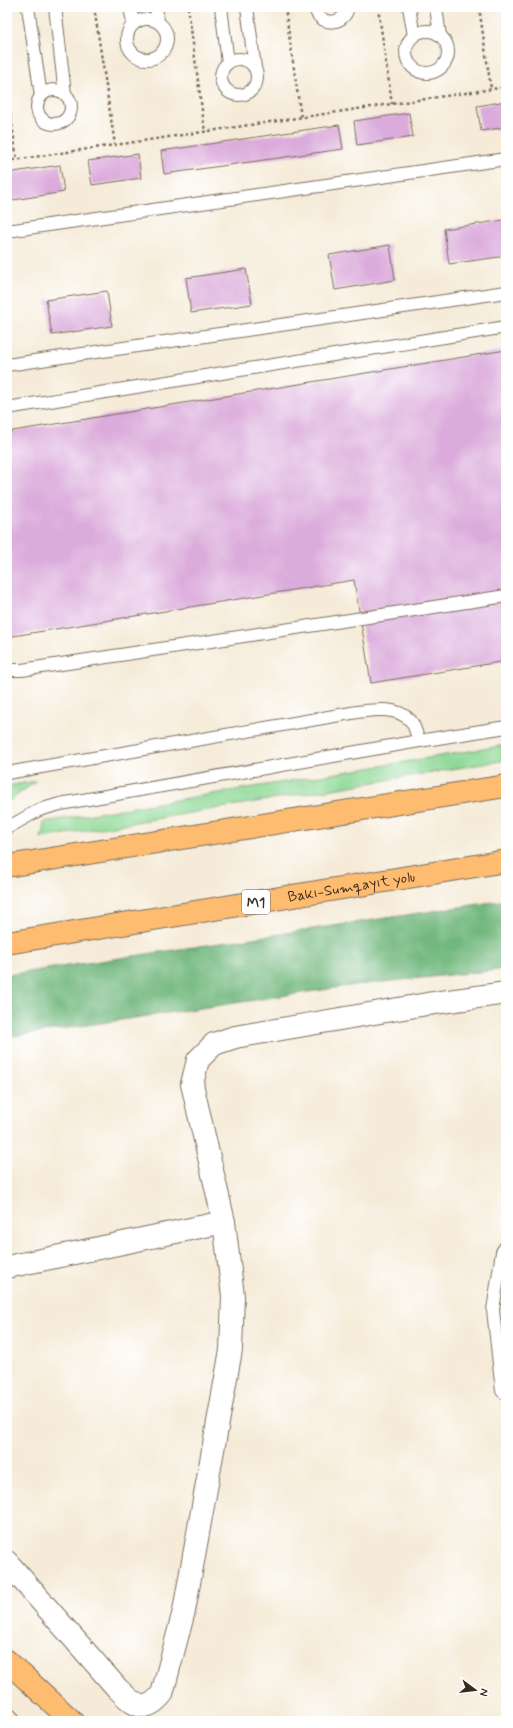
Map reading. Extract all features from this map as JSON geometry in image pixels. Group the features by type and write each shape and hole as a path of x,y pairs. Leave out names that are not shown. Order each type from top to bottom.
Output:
{"highway":[{"path":"7,866 506,786"},
{"name":"Bakı-Sumqayıt yolu","path":"7,943 506,861"},
{"path":"8,1662 60,1721"},
{"path":"8,1662 72,1721"}],"street":[{"path":"7,1562 132,1704 145,1707 155,1702 162,1694 184,1612 231,1350 233,1296 224,1222 192,1084 198,1060 214,1044 234,1036 427,1004 506,993"},
{"path":"7,1267 224,1222"}],"lane":[{"path":"28,7 41,96 37,106 39,117 48,124 54,125 60,124 69,116 71,104 65,94 55,7"},
{"path":"130,7 133,24"},
{"path":"156,7 158,22 166,32 166,45 158,55 146,59 134,54 127,43 128,30 133,24 145,18 158,22"},
{"path":"221,7 228,63"},
{"path":"247,7 257,80 253,90 242,96 226,90 221,79 224,67 228,63 240,59 252,64 255,68"},
{"path":"315,7 318,16 322,20 333,22 343,18 348,7"},
{"path":"410,7 414,36"},
{"path":"436,7 440,36 447,48 446,61 437,71 424,73 412,67 408,62 406,48 414,36 427,32 440,36"},
{"path":"41,96 50,90 55,90 65,94"},
{"path":"7,231 506,159"},
{"path":"7,365 506,292"},
{"path":"7,408 506,327"},
{"path":"7,670 22,670 506,596"},
{"path":"7,773 379,709 400,712 411,721 418,741"},
{"path":"7,828 39,810 60,804 506,727"},
{"path":"506,1246 502,1252 493,1310 502,1391 506,1394"}],"path":[{"path":"94,7 115,145"},
{"path":"188,7 205,132"},
{"path":"285,7 301,118"},
{"path":"378,7 392,104"},
{"path":"479,7 491,90"},
{"path":"7,161 506,87"},
{"path":"7,89 17,160"}],"green space":[{"path":"506,745 506,760 41,838 44,822"},
{"path":"36,781 7,803 7,786"},
{"path":"506,900 506,969 355,985 7,1037 7,975"}],"building":[{"path":"506,101 506,127 481,131 477,106"},
{"path":"409,113 413,137 357,145 354,121"},
{"path":"339,125 343,149 164,174 161,151"},
{"path":"138,154 141,178 92,185 88,161"},
{"path":"60,165 64,192 7,201 7,173"},
{"path":"504,220 506,256 449,264 444,229"},
{"path":"390,245 395,280 335,290 329,255"},
{"path":"246,269 252,304 191,313 186,278"},
{"path":"107,291 112,326 52,335 46,300"},
{"path":"506,350 506,661 371,683 354,580 7,637 7,432"}]}
